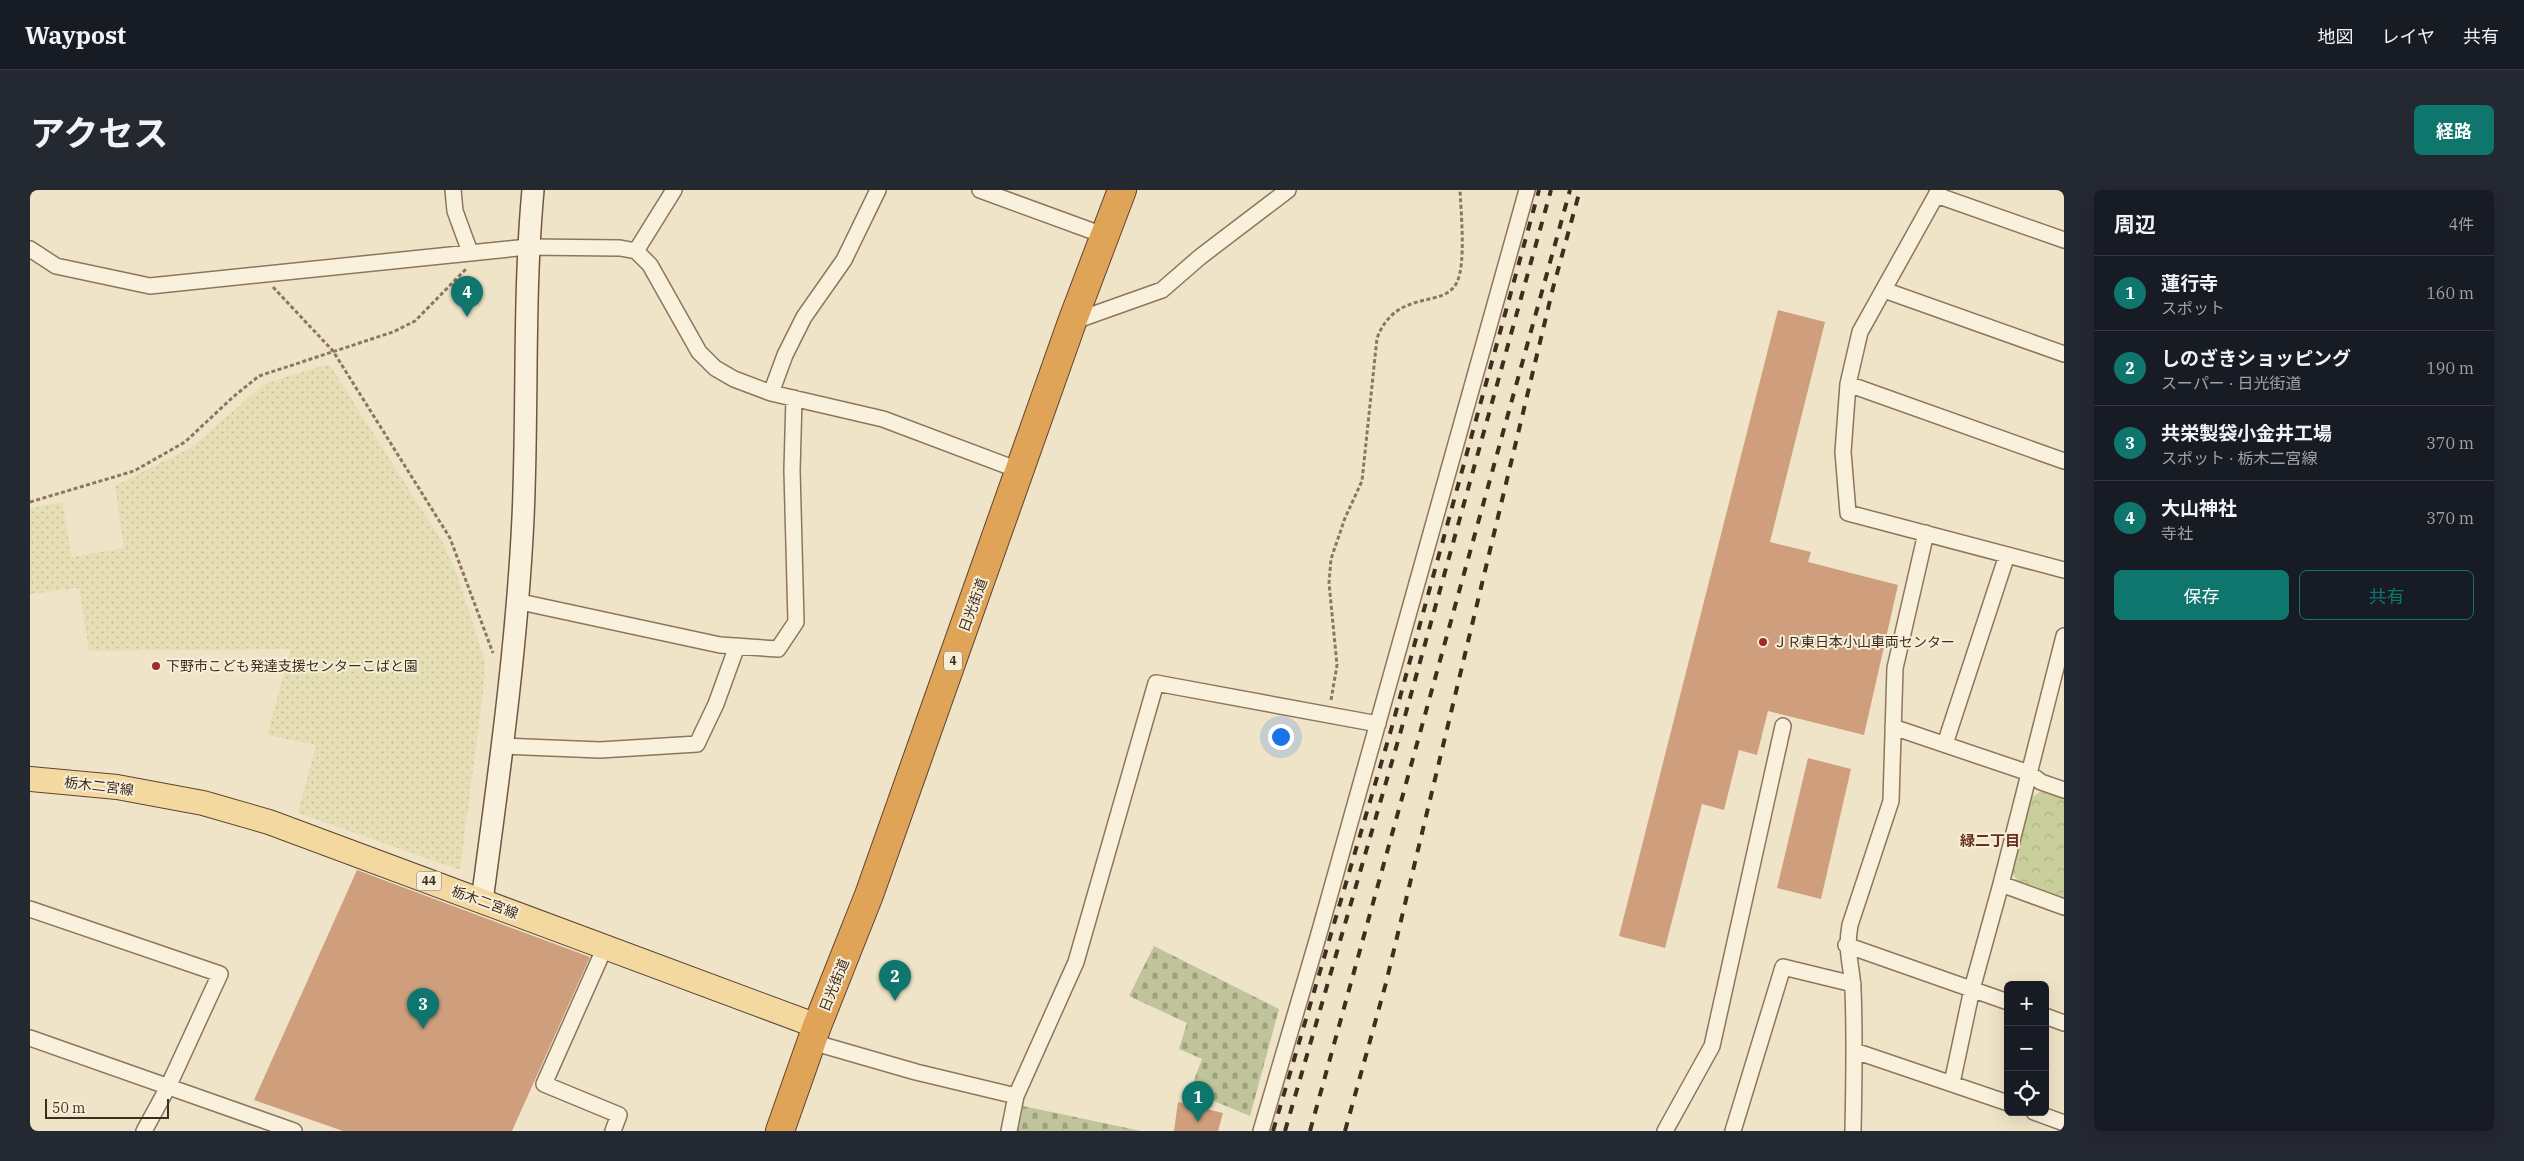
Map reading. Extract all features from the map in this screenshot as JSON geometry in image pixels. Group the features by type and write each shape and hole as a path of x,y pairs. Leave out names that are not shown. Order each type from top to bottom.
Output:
{"highway":[{"name":"日光街道","path":"780,1131 814,1034 869,895 1021,471 1103,235 1122,190"}],"main road":[{"name":"栃木二宮線","path":"30,779 117,787 203,803 270,822 605,947 814,1034"}],"street":[{"path":"453,190 455,211 474,251"},
{"path":"482,901 502,746 523,519 528,247 533,190"},
{"path":"636,252 674,190"},
{"path":"771,393 785,355 804,317 844,260 878,190"},
{"path":"980,190 1103,235"},
{"path":"1072,322 1162,290 1200,256 1288,190"},
{"path":"1261,1131 1378,724 1527,190"},
{"path":"2064,240 1938,192 1860,332 1848,384 1842,452 1848,513 2064,570"},
{"path":"30,249 56,266 150,286 262,276 474,251 528,247 591,246 636,252 658,277 699,352 706,360 734,380 771,393 883,419 1021,471"},
{"path":"1884,290 2064,354"},
{"path":"1848,384 2064,461"},
{"path":"516,601 720,645 778,649 796,622 792,470 794,398"},
{"path":"1853,1131 1855,1051 1853,984 1846,945 1850,925 1891,801 1895,668 1926,533"},
{"path":"1945,744 2007,555"},
{"path":"1952,1083 1972,989 2029,773 2059,672 2064,636"},
{"path":"502,746 600,750 697,744 716,704 737,646"},
{"path":"1008,1131 1016,1096 1076,962 1156,683 1328,713 1378,724"},
{"path":"1665,1131 1712,1046 1783,726"},
{"path":"1893,727 2029,773 2041,782 2064,790"},
{"path":"2001,884 2064,907"},
{"path":"30,910 220,974 168,1088 144,1131"},
{"path":"1846,945 2004,1001"},
{"path":"605,947 544,1084 619,1115 613,1131"},
{"path":"1733,1131 1783,967 1853,984"},
{"path":"2049,1017 2064,1022"},
{"path":"814,1034 916,1072 1016,1096"},
{"path":"30,1038 294,1131"},
{"path":"1855,1051 2004,1102"},
{"path":"2045,1116 2064,1123"}],"path":[{"path":"1328,713 1337,665 1329,583 1331,559 1345,518 1362,481 1377,338 1383,323 1394,312 1406,305 1448,294 1457,283 1461,270 1460,190"},
{"path":"30,502 134,470 185,442 233,397 259,376 393,332 414,321 473,262 474,251"},
{"path":"262,276 333,351 450,538 496,662"}],"shaded area":[{"path":"329,364 443,543 456,572 485,661 483,693 460,870 298,813 316,745 267,735 291,649 89,651 79,588 30,594 30,508 62,502 72,557 124,548 115,486 192,447 264,384"}],"green space":[{"path":"2043,790 2064,798 2064,899 2018,882 2012,872 2032,797"},
{"path":"1154,946 1279,1009 1250,1116 1190,1091 1202,1059 1179,1049 1187,1023 1129,996"},
{"path":"1023,1106 1141,1131 1017,1131"}],"building":[{"name":"ＪＲ東日本小山車両センター","path":"1778,310 1825,322 1770,542 1811,552 1808,562 1898,585 1864,735 1768,711 1757,755 1739,750 1724,810 1702,804 1665,948 1619,936"},
{"path":"1808,758 1851,769 1821,899 1777,888"},
{"path":"357,870 590,957 512,1131 343,1131 254,1100"},
{"path":"1178,1102 1223,1113 1218,1131 1174,1131"}],"railway":[{"path":"1273,1131 1391,730 1539,190"},
{"path":"1285,1131 1400,734 1551,190"},
{"path":"1310,1131 1570,190"},
{"path":"1345,1131 1386,983 1553,288 1580,190"}],"place":[{"name":"大山神社","path":"467,317"},
{"name":"ＪＲ東日本小山車両センター","path":"1763,642"},
{"name":"下野市こども発達支援センターこばと園","path":"156,666"},
{"name":"しのざきショッピング","path":"895,1001"},
{"name":"共栄製袋小金井工場","path":"423,1029"},
{"name":"蓮行寺","path":"1198,1122"}],"district":[{"name":"緑二丁目","path":"1990,841"}]}
